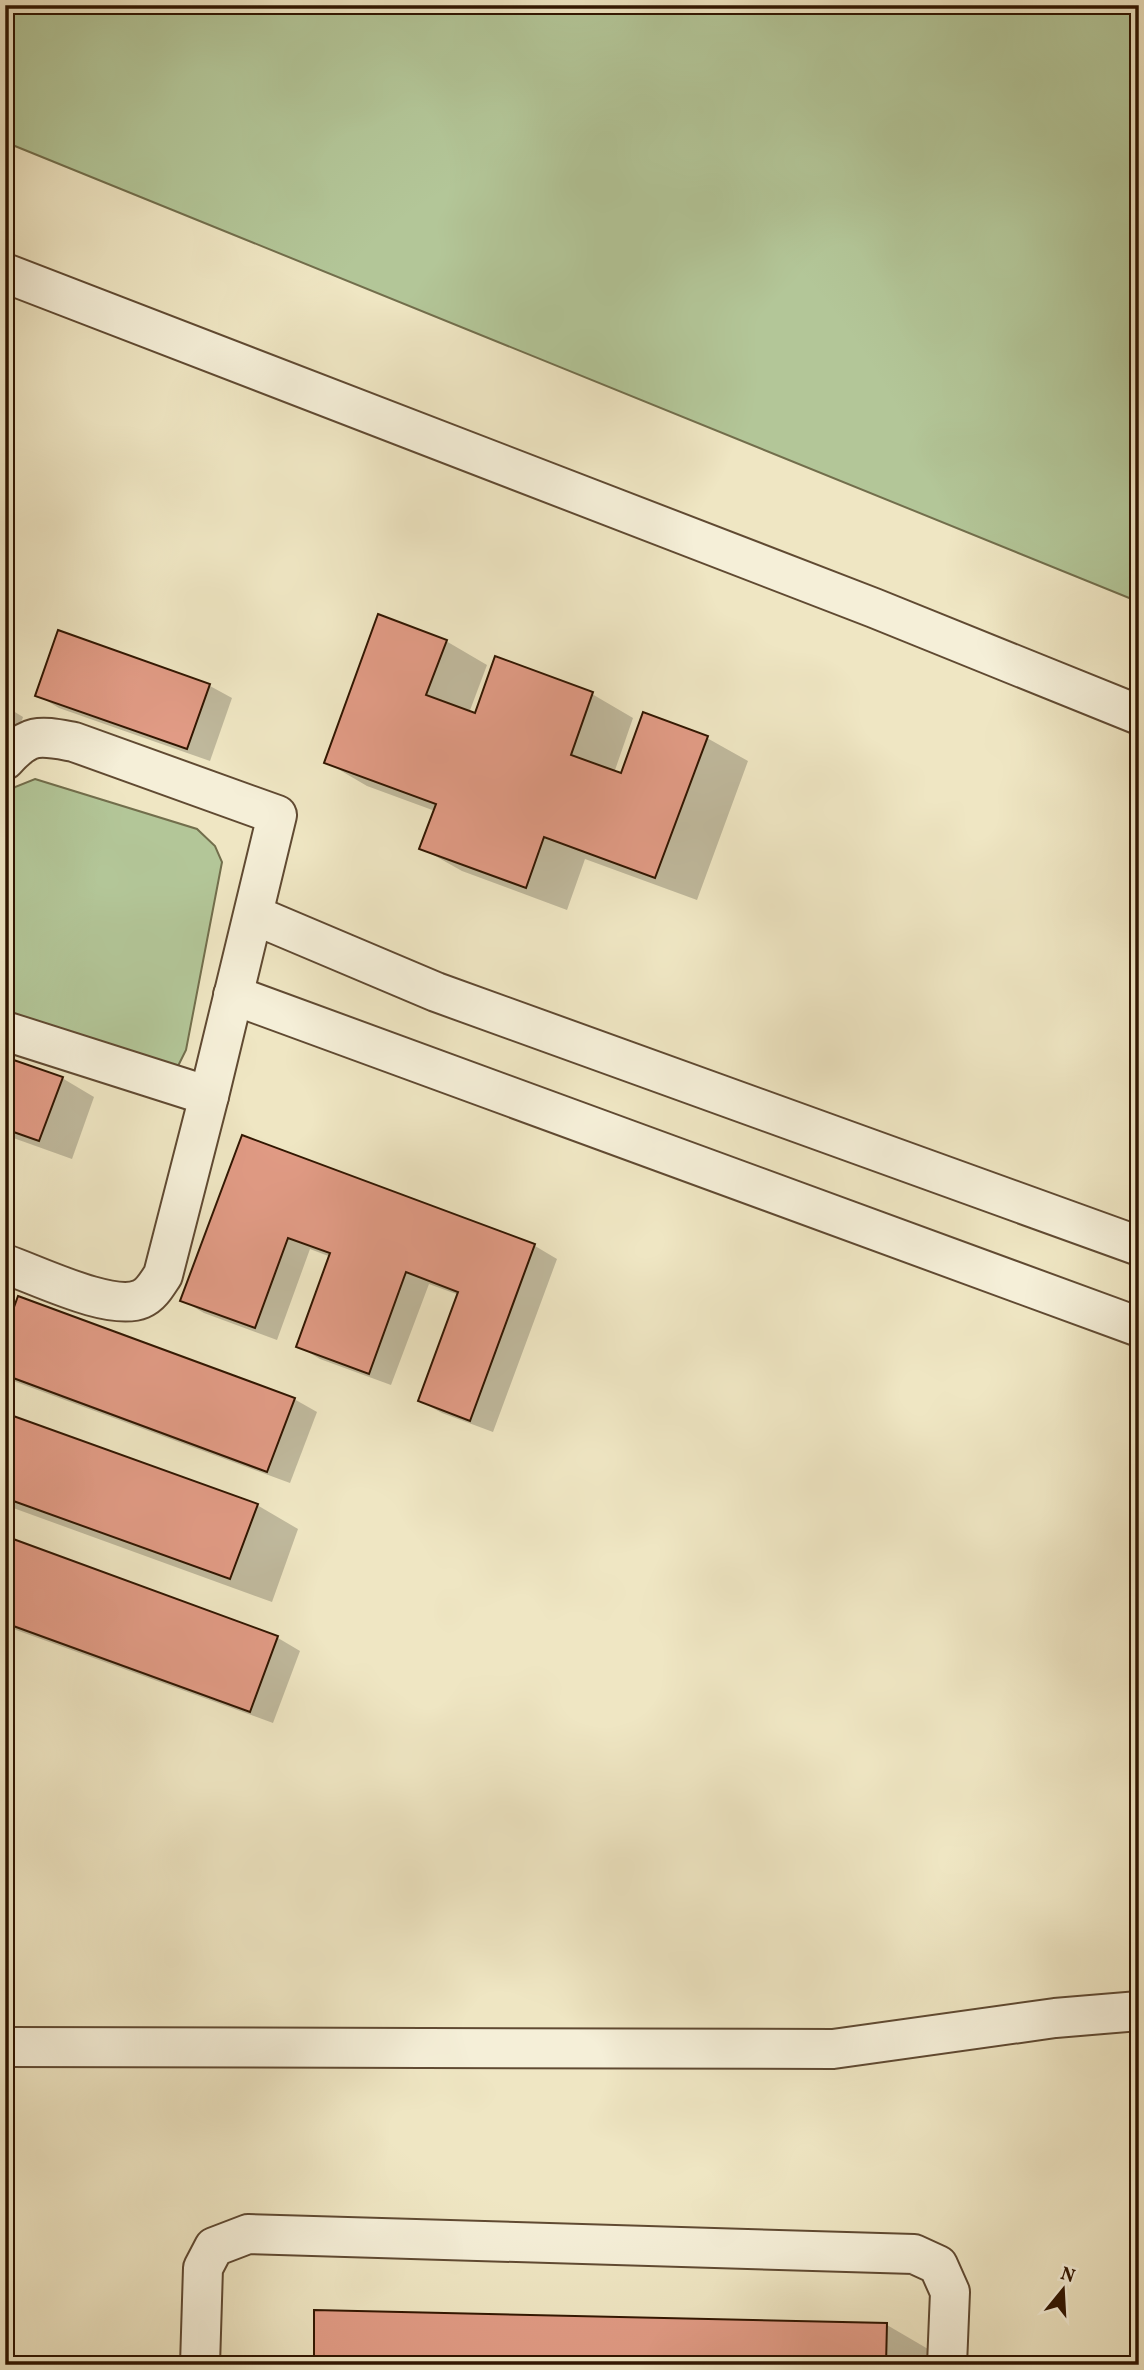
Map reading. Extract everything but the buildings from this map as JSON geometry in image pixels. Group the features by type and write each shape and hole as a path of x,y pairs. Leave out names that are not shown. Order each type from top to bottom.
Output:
{"street":[{"path":"5,273 861,603 1139,715"},
{"path":"5,760 16,748 40,736 74,742 276,815 254,915 163,1275 153,1290 142,1299 123,1304 8,1273"},
{"path":"254,915 436,992 1139,1246"},
{"path":"233,995 1139,1327"},
{"path":"5,1031 209,1096"},
{"path":"5,2047 833,2049 1055,2018 1139,2011"},
{"path":"200,2365 203,2268 214,2247 248,2234 914,2254 938,2265 950,2292 947,2365"}],"green space":[{"path":"5,5 1139,5 1139,602 5,142"},
{"path":"35,779 197,829 215,846 222,862 186,1050 178,1066 5,1022 5,801 15,787"}]}
